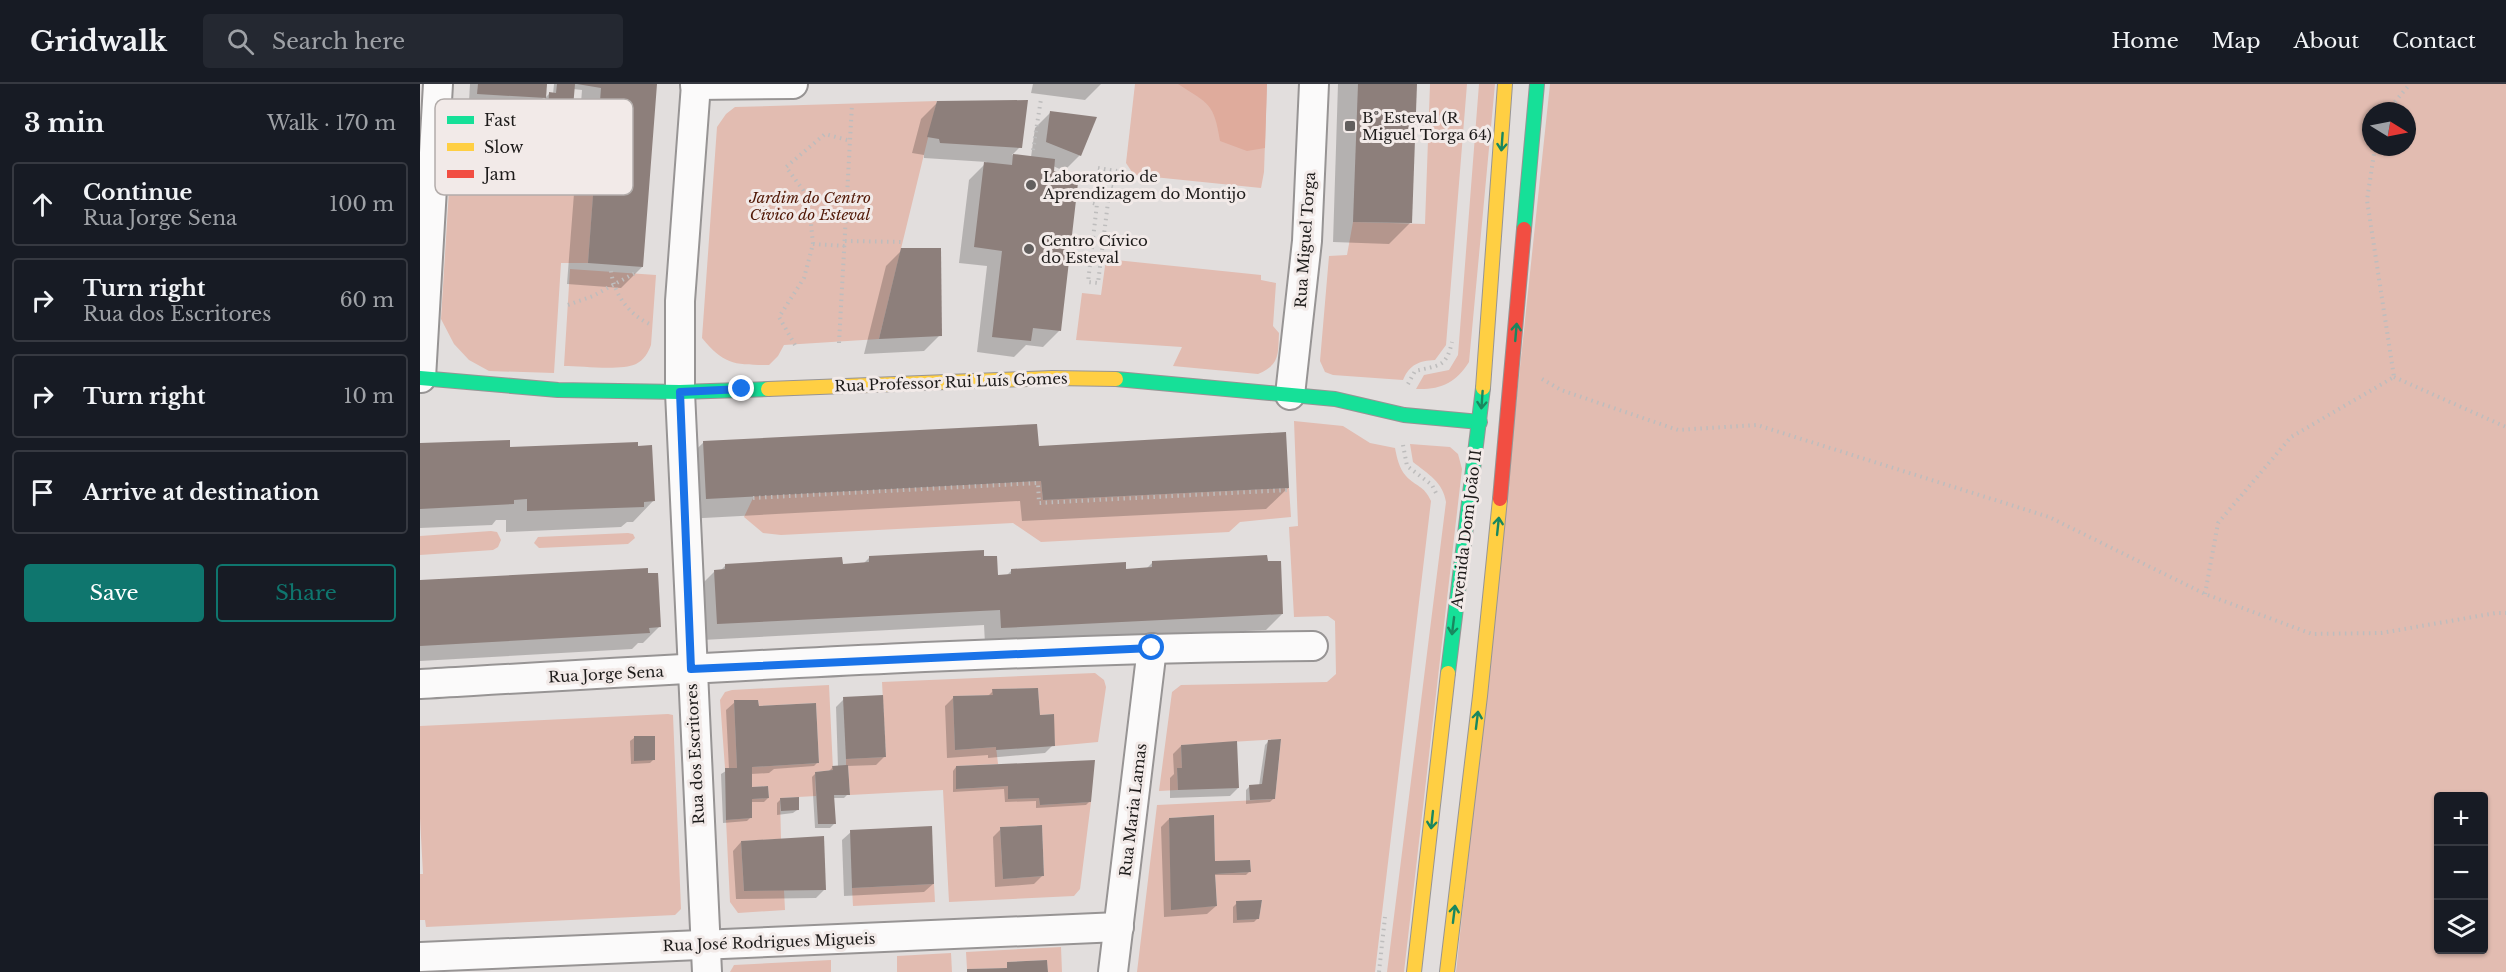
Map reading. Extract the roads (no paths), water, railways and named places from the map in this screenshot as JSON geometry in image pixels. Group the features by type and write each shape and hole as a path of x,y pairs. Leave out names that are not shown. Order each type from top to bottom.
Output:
{"main road":[{"name":"Avenida Dom João II","path":"1414,972 1452,634 1480,422 1505,84"},
{"name":"Avenida Dom João II","path":"1447,972 1480,696 1537,84"},
{"name":"Rua Professor Rui Luís Gomes","path":"420,378 558,390 680,392 1052,378 1119,380 1335,399 1404,415 1480,422"}],"street":[{"path":"437,99 438,84"},
{"path":"696,85 793,84"},
{"name":"Rua Miguel Torga","path":"1290,395 1307,241 1314,84"},
{"name":"Rua dos Escritores","path":"696,85 680,301 680,392 706,958"},
{"path":"420,378 435,133"},
{"name":"Rua Jorge Sena","path":"420,684 1152,648 1313,646"},
{"name":"Rua Maria Lamas","path":"1113,972 1152,648"},
{"name":"Rua José Rodrigues Migueis","path":"420,957 706,958 1119,927"}],"place":[{"name":"Bº Esteval (R Miguel Torga 64)","path":"1350,126"},
{"name":"Laboratorio de Aprendizagem do Montijo","path":"1031,185"},
{"name":"Centro Cívico do Esteval","path":"1029,249"}],"park label":[{"name":"Jardim do Centro Cívico do Esteval","path":"810,206"}]}
